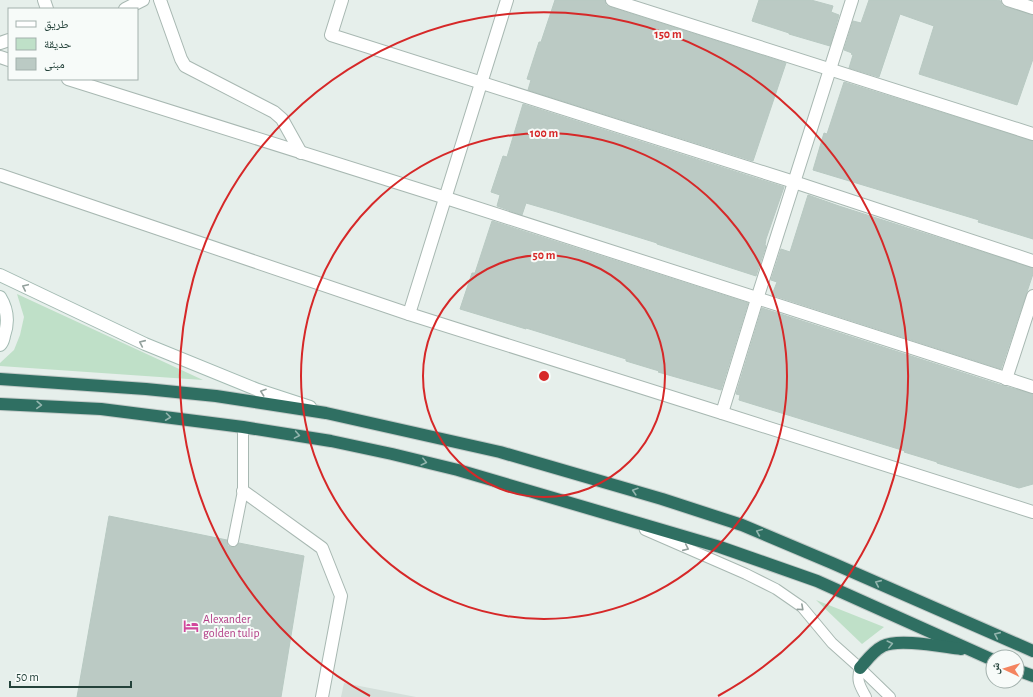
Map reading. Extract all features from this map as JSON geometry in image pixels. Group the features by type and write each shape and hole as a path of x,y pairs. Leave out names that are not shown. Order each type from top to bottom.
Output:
{"highway":[{"path":"0,379 146,389 216,396 326,412 500,452 662,499 742,525 1033,651"},
{"path":"0,404 101,409 243,427 331,441 458,470 720,547 817,581 985,656"},
{"path":"860,668 873,652 884,645 896,642 973,651"}],"street":[{"path":"127,8 143,0"},
{"path":"160,0 181,59 185,66 274,112 282,119 302,153"},
{"path":"342,0 331,35 794,182 1033,261"},
{"path":"410,314 507,0"},
{"path":"612,0 1033,134"},
{"path":"722,413 852,0"},
{"path":"1008,0 1033,8"},
{"path":"71,80 446,198 1033,387"},
{"path":"0,175 410,314 1033,512"},
{"path":"0,275 145,344 258,390 326,412"},
{"path":"1006,379 1033,296"},
{"path":"0,297 3,302 8,321 0,345"},
{"path":"243,491 322,548 341,596 322,697"},
{"path":"1021,508 1033,501"}],"lane":[{"path":"233,542 243,491 243,427"},
{"path":"612,515 746,574 776,589 802,607 832,643 890,697"},
{"path":"860,668 857,676 860,687 866,697"}],"shaded area":[{"path":"344,683 416,697 341,697"}],"green space":[{"path":"17,294 203,380 0,366 0,363 14,350 20,335 24,317"},
{"path":"816,600 884,627 862,644"}],"building":[{"path":"555,0 605,0 606,5 610,7 786,63 753,161 528,90 531,80 527,79"},
{"path":"759,0 811,0 833,6 831,12 839,15 830,46 752,21"},
{"path":"869,0 997,0 1001,1 1002,5 1006,7 1033,15 1033,59 1017,105 919,74 934,26 900,14 879,77 849,68 853,55 851,54 852,53 844,50 853,21 861,23"},
{"path":"844,82 1033,141 1033,239 978,222 979,220 813,170 824,133 827,134"},
{"path":"523,104 784,187 766,239 766,246 756,276 657,243 526,203 522,215 497,206 500,195 491,192 503,156 507,157"},
{"path":"808,195 1033,268 1033,274 1001,369 772,295 777,282 771,280 781,249 790,252"},
{"path":"492,221 748,303 721,390 658,372 659,371 626,361 626,359 460,309 472,273 475,273"},
{"path":"762,308 1033,394 1033,484 1019,488 739,400 740,395 736,394"},
{"name":"Alexander golden tulip","path":"109,516 227,540 228,546 231,547 235,547 239,543 304,556 281,697 77,697"}],"place":[{"name":"Alexander golden tulip","path":"191,626"}]}
